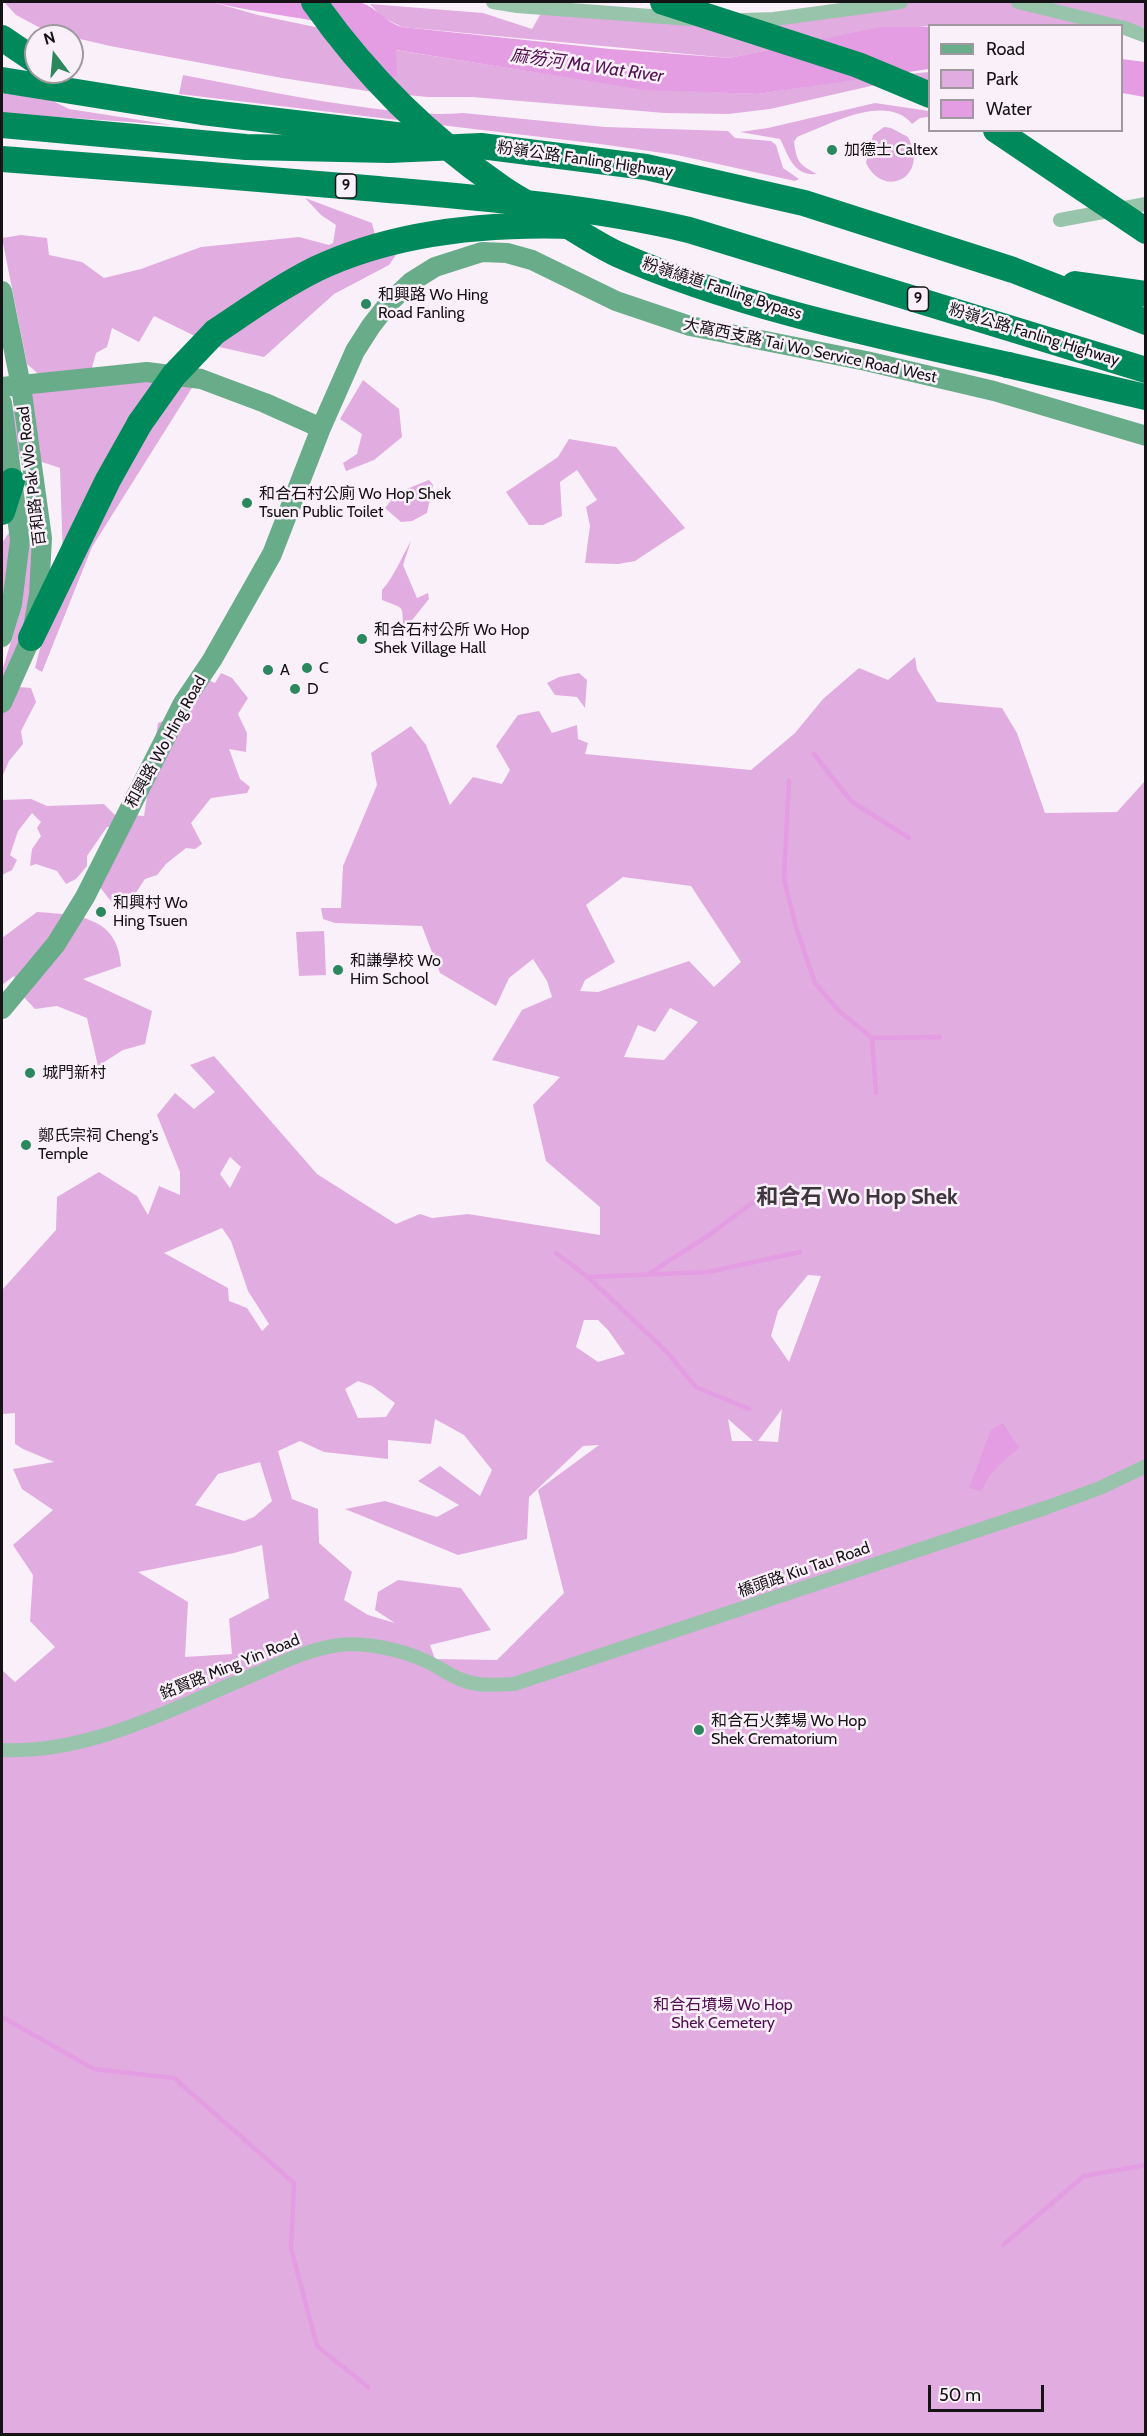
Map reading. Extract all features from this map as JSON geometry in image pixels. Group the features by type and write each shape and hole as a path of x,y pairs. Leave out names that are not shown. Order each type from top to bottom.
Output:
{"highway":[{"name":"粉嶺繞道 Fanling Bypass","path":"314,2 369,71 447,147 501,188 604,247 675,277 742,298 882,336 1146,397"},
{"path":"663,2 858,65 928,94"},
{"path":"2,38 24,53"},
{"path":"84,78 202,112"},
{"path":"2,80 202,112 481,146"},
{"name":"粉嶺公路 Fanling Highway","path":"2,125 246,147 390,150 481,146 646,167 804,203 1013,270 1146,322"},
{"path":"999,132 1146,231"},
{"name":"粉嶺公路 Fanling Highway","path":"2,159 173,171 429,194 637,218 689,230 1146,370"},
{"path":"31,639 108,480 140,423 174,375 215,332 267,297 317,269 398,240 446,231 502,226 558,225 689,230"},
{"path":"1013,270 1090,287 1146,294"},
{"path":"2,512 12,481"}],"main road":[{"name":"和興路 Wo Hing Road","path":"2,1009 56,944 85,897 183,703 212,660 272,554 321,428 355,351 389,303 411,282 435,267 482,252"},
{"name":"大窩西支路 Tai Wo Service Road West","path":"482,252 507,253 525,258 616,301 690,326 866,361 994,391 1146,436"},
{"name":"百和路 Pak Wo Road","path":"2,291 11,387 42,538 39,595 31,639 2,703"},
{"path":"11,387 147,372 201,379 265,403 321,428"},
{"name":"百和路 Pak Wo Road","path":"2,403 19,525 19,556 12,604 2,637"}],"street":[{"path":"493,2 643,17 774,20 901,2"},
{"path":"1018,2 1108,24"},
{"path":"1123,27 1146,36"},
{"path":"1060,220 1146,204"},
{"name":"橋頭路 Kiu Tau Road","path":"468,1682 494,1685 514,1684 533,1679 1045,1508 1100,1488 1146,1466"},
{"name":"銘賢路 Ming Yin Road","path":"2,1750 46,1748 123,1729 301,1655 322,1648 342,1645 377,1647 409,1655 468,1682"}],"green space":[{"path":"4,2 212,2 258,15 339,32 395,50 641,89 758,94 855,79 928,72 928,90 875,85 770,109 728,114 665,113 472,97 428,97 374,92 282,78 110,46 84,40 84,24 33,24 16,15"},
{"path":"899,2 1013,2 1102,24 928,24 928,26 860,32 729,58 402,27 382,17 370,4 483,13 532,29 540,15 557,8 729,20"},
{"path":"1041,2 1145,2 1145,28"},
{"path":"183,75 323,101 405,112 463,113 605,127 728,131 735,138 771,141 776,145 783,168 799,179 795,181 677,155 600,144 179,94"},
{"path":"2,87 29,89 69,109 172,125 2,113"},
{"path":"875,103 928,111 928,117 920,118 912,124 901,115 887,111 856,114 797,137 794,142 798,158 802,165 817,174 802,172 797,168 789,158 780,139 740,132 768,128"},
{"path":"884,127 908,137 913,151 913,163 909,173 893,182 883,180 874,174 866,163 873,135"},
{"path":"305,198 372,223 375,235 400,249 389,265 334,294 264,357 215,346 154,316 139,342 112,328 107,347 96,353 90,375 195,383 92,547 42,672 35,668 63,561 60,468 3,449 2,413 21,409 43,378 27,364 2,238 21,235 47,238 49,255 82,262 104,278 141,269 201,247 299,237 329,245 333,243 336,225 321,215"},
{"path":"363,380 399,409 402,437 374,460 346,471 343,463 357,454 362,434 340,419"},
{"path":"569,439 616,447 685,528 635,561 618,564 585,563 590,526 586,507 597,500 577,470 560,482 562,516 543,525 529,525 506,492 558,457"},
{"path":"429,480 433,485 427,513 412,521 401,522 385,508 397,493"},
{"path":"31,495 35,543 34,568 20,639 2,689 2,671 18,619 27,557 26,500"},
{"path":"10,531 11,560 2,611 2,543"},
{"path":"411,541 403,565 417,598 428,593 429,599 404,630 402,610 382,600 382,590 394,574"},
{"name":"和合石墳場 Wo Hop Shek Cemetery","path":"915,657 917,670 937,702 1002,708 1017,733 1045,813 1117,812 1145,781 1145,2434 2,2434 2,1670 15,1682 55,1647 30,1621 33,1575 13,1545 53,1510 22,1489 13,1469 54,1462 15,1444 15,1413 2,1414 2,1290 56,1230 57,1197 99,1172 137,1196 148,1215 159,1186 180,1195 180,1172 157,1115 175,1093 194,1109 215,1092 190,1065 214,1056 317,1174 396,1224 420,1214 432,1218 468,1214 600,1235 600,1207 546,1161 533,1105 560,1077 492,1060 522,1010 552,997 547,981 533,959 509,978 496,1006 440,973 422,926 335,923 323,919 321,908 341,908 343,866 377,785 371,753 411,726 426,745 450,805 473,777 502,784 510,770 496,746 518,715 539,711 552,733 577,725 578,739 588,743 585,754 751,770 795,733 823,699 859,668 888,680","holes":["623,877 691,886 741,962 714,987 689,961 598,992 580,991 585,980 615,962 586,905","670,1008 698,1022 664,1060 624,1057 638,1025 655,1032","230,1157 241,1167 230,1188 220,1174","222,1228 231,1241 248,1291 269,1324 262,1331 247,1308 229,1301 228,1288 164,1253","808,1275 821,1276 789,1362 771,1336 778,1311","584,1320 598,1320 625,1354 598,1362 576,1347","358,1381 372,1386 395,1403 386,1417 358,1418 345,1389","782,1409 778,1442 758,1441","435,1419 464,1435 492,1470 480,1496 440,1466 418,1481 459,1505 437,1517 385,1501 345,1509 458,1555 527,1539 529,1497 583,1446 599,1445 538,1490 564,1593 497,1660 435,1659 430,1645 491,1630 461,1588 398,1580 378,1592 375,1610 395,1623 368,1615 344,1600 352,1572 319,1543 318,1509 292,1499 278,1451 300,1441 324,1452 388,1459 388,1440 431,1444","728,1419 753,1441 732,1441","260,1462 272,1501 254,1517 244,1521 195,1505 218,1474","262,1545 269,1598 229,1619 232,1654 185,1657 188,1602 138,1572 234,1553"]},
{"path":"193,673 215,683 221,673 232,678 248,698 238,714 247,733 246,752 229,749 240,779 250,787 247,793 211,798 191,823 202,844 195,849 186,848 166,864 157,875 145,879 131,900 118,910 99,886 94,858 105,841 133,815 144,816 158,723 182,714"},
{"path":"579,673 587,680 585,708 577,697 555,695 547,683 559,677"},
{"path":"19,687 31,688 36,702 21,731 23,744 9,761 2,777 2,712"},
{"path":"31,799 47,806 104,804 115,815 116,827 107,827 87,856 87,866 76,879 66,884 57,871 36,864 30,866 32,849 41,836 37,828 41,822 32,813 18,831 10,855 17,860 12,870 2,875 2,800"},
{"path":"37,912 81,917 93,921 112,937 118,949 121,966 83,979 152,1011 145,1044 123,1050 98,1066 87,1018 57,1006 35,1009 20,993 14,976 2,985 2,938"},
{"path":"324,931 326,975 299,976 296,932"}],"water":[{"name":"麻笏河 Ma Wat River","path":"212,2 358,2 370,6 402,27 610,49 729,58 881,27 928,27 928,69 758,94 644,90 396,50 397,77 366,75 331,24"},
{"path":"1123,59 1145,62 1145,97 1123,93"},
{"path":"1003,1423 1019,1448 992,1472 982,1491 969,1488 991,1430"}],"waterway":[{"path":"814,754 851,801 909,838"},
{"path":"789,780 784,879 796,927 815,983 839,1011 872,1038 876,1093"},
{"path":"872,1038 940,1037"},
{"path":"647,1275 709,1235 759,1198"},
{"path":"589,1277 708,1272 800,1252"},
{"path":"556,1253 588,1277 665,1350 696,1387 749,1409"},
{"path":"2,2017 94,2069 174,2078 294,2183 291,2248 317,2346 368,2387"},
{"path":"1003,2245 1084,2176 1146,2165"}],"place":[{"name":"加德士 Caltex","path":"832,150"},
{"name":"和興路 Wo Hing Road Fanling","path":"366,304"},
{"name":"和合石村公廁 Wo Hop Shek Tsuen Public Toilet","path":"247,503"},
{"name":"和合石村公所 Wo Hop Shek Village Hall","path":"362,639"},
{"name":"C","path":"307,668"},
{"name":"A","path":"268,670"},
{"name":"D","path":"295,689"},
{"name":"和興村 Wo Hing Tsuen","path":"101,912"},
{"name":"和謙學校 Wo Him School","path":"338,970"},
{"name":"城門新村","path":"30,1073"},
{"name":"鄭氏宗祠 Cheng's Temple","path":"26,1145"},
{"name":"和合石火葬場 Wo Hop Shek Crematorium","path":"699,1730"}],"district":[{"name":"和合石 Wo Hop Shek","path":"857,1198"}]}
